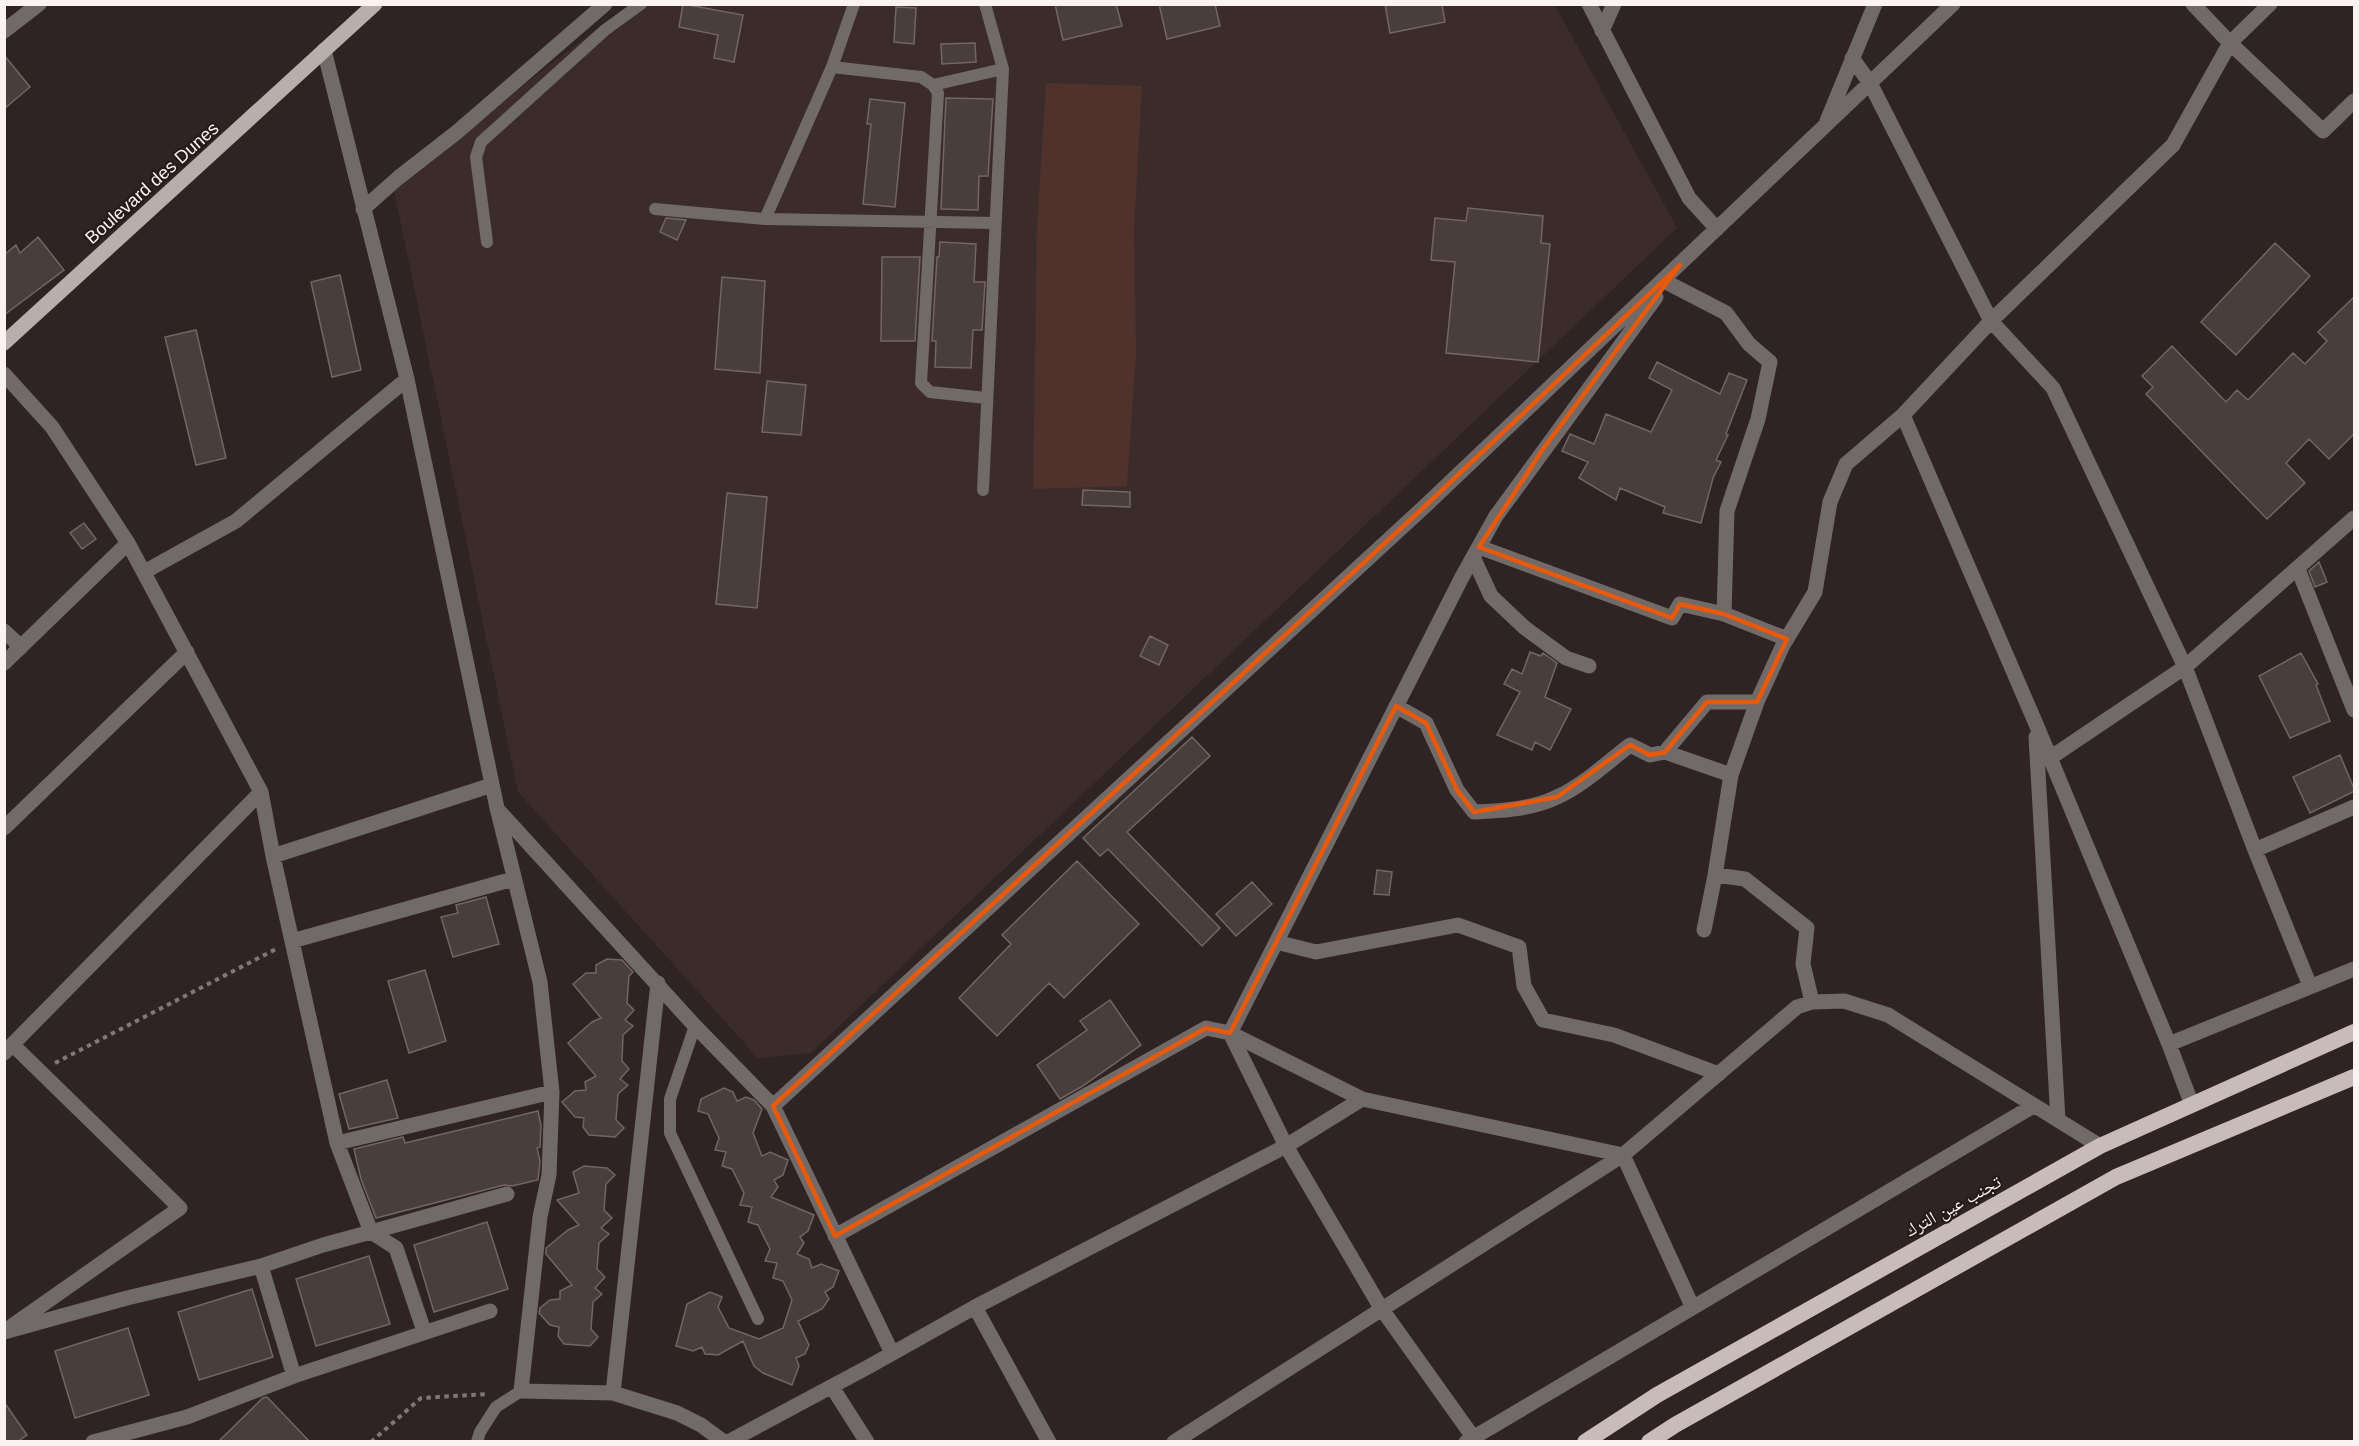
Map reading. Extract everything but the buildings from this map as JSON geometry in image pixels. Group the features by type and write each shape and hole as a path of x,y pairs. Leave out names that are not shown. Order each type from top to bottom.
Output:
{"highway":[{"name":"تجنب عين الترك","path":"1585,1442 1657,1395 2100,1146 2355,1032"},
{"path":"1649,1442 1675,1425 2116,1177 2355,1077"}],"main road":[{"name":"Boulevard des Dunes","path":"6,340 375,4"}],"street":[{"path":"4,31 39,4"},
{"path":"363,209 398,178 457,132 605,4"},
{"path":"1588,4 1689,198 1717,229"},
{"path":"1602,31 1614,4"},
{"path":"1824,127 1875,4"},
{"path":"773,1106 1424,507 1953,4"},
{"path":"2193,4 2230,43 2323,131 2355,101"},
{"path":"1704,930 1731,776 1757,702 1787,639 1815,592 1830,502 1846,464 1904,415 1991,321 2173,146 2230,43 2270,4"},
{"path":"324,50 407,379 497,808 540,982 552,1092 549,1175 540,1218 521,1391 613,1393 677,1413 701,1425 726,1442 975,1307 1286,1146 1362,1099"},
{"path":"1852,58 1870,83 1991,321 2053,388 2185,667 2310,986"},
{"path":"1230,1033 1396,706 1496,516 1680,265"},
{"path":"1666,282 1726,313 1749,344 1770,362 1758,418 1727,511 1724,614"},
{"path":"4,374 52,427 128,543 261,792 273,856 337,1143 371,1232 396,1248 424,1332"},
{"path":"144,572 236,521 407,379"},
{"path":"1904,415 2036,724 2169,1044 2192,1105"},
{"path":"2050,758 2185,667 2355,518"},
{"path":"4,663 128,543"},
{"path":"1476,552 1672,618 1680,604 1724,614 1787,639"},
{"path":"1476,552 1491,596 1525,627 1566,658 1589,666"},
{"path":"2298,569 2355,710"},
{"path":"4,631 21,647"},
{"path":"4,828 186,652"},
{"path":"1665,752 1707,702 1757,702"},
{"path":"1396,706 1426,723 1457,790 1474,812 1500,811 1557,797 1630,745 1650,755 1665,752 1731,776"},
{"path":"2036,724 2058,1120"},
{"path":"273,856 492,785"},
{"path":"4,1331 180,1208 40,1070 9,1049 261,792"},
{"path":"2255,850 2355,807"},
{"path":"497,808 695,1026 773,1106 892,1353"},
{"path":"1715,875 1745,879 1807,928 1803,964 1812,1002"},
{"path":"292,941 513,879"},
{"path":"1276,942 1316,952 1458,925 1519,947 1524,987 1543,1020 1614,1035 1719,1074"},
{"path":"2169,1044 2355,969"},
{"path":"613,1393 658,983"},
{"path":"1174,1442 1623,1155 1797,1007 1812,1002 1844,1000 1888,1015 2100,1146"},
{"path":"835,1236 1206,1028 1230,1033 1362,1099 1623,1155"},
{"path":"1230,1033 1286,1146 1381,1308 1469,1439 2033,1106"},
{"path":"337,1143 552,1092"},
{"path":"1623,1155 1692,1306"},
{"path":"4,1331 127,1298 261,1266 323,1245 507,1194"},
{"path":"261,1266 294,1376"},
{"path":"975,1307 1049,1442"},
{"path":"93,1442 187,1417 294,1376 490,1311"},
{"path":"832,1386 867,1442"}],"lane":[{"path":"487,242 476,157 481,142 605,30 641,4"},
{"path":"765,219 832,66 854,4"},
{"path":"983,490 1003,69 985,4"},
{"path":"832,66 921,77 933,85 938,93 921,383 930,392 986,398"},
{"path":"933,85 1003,69"},
{"path":"655,209 765,219 995,223"},
{"path":"695,1026 670,1099 670,1133 758,1318"},
{"path":"477,1442 480,1432 496,1407 521,1391"}],"path":[{"path":"40,1070 292,941"},
{"path":"371,1442 421,1398 488,1394"}],"highlighted area":[{"path":"1680,265 1543,449 1479,547 1672,618 1680,604 1724,614 1787,639 1757,702 1707,702 1665,752 1650,755 1630,745 1557,797 1474,812 1457,790 1426,723 1396,706 1230,1033 1206,1028 835,1236 773,1106 1424,507"}],"shaded area":[{"path":"1554,4 1677,228 811,1053 758,1058 518,792 393,185 628,5"},
{"path":"1046,83 1142,86 1134,230 1136,354 1127,486 1033,489 1037,227"}]}
